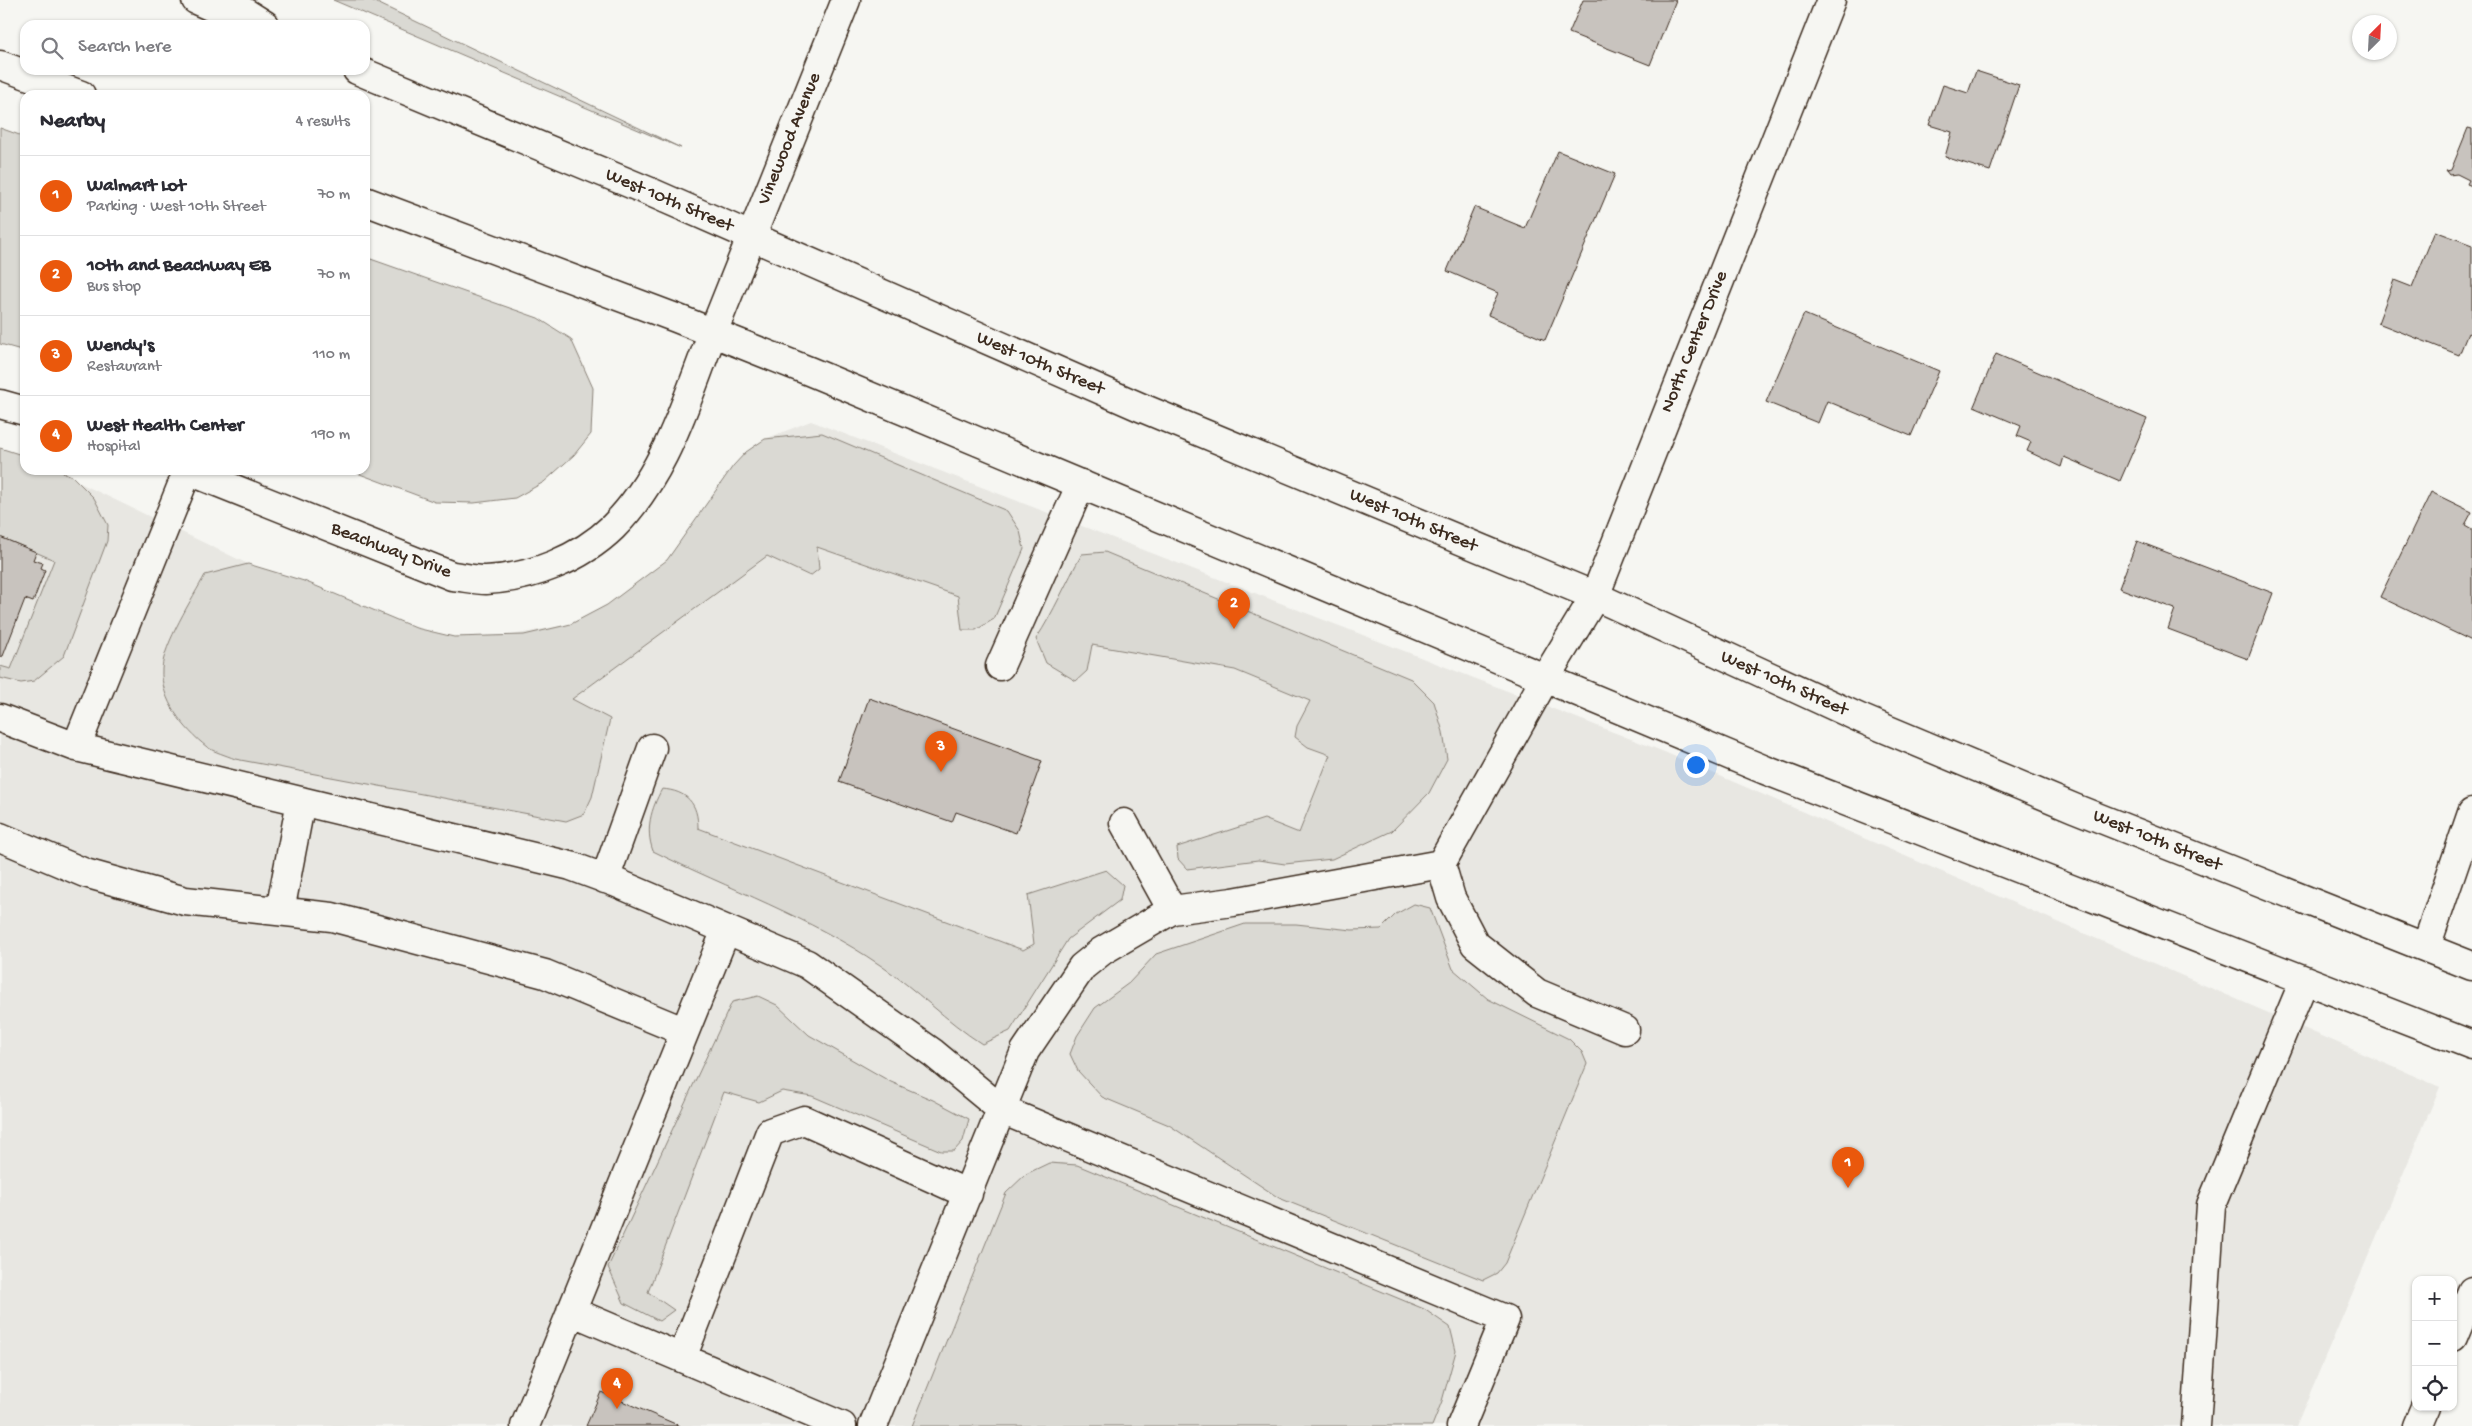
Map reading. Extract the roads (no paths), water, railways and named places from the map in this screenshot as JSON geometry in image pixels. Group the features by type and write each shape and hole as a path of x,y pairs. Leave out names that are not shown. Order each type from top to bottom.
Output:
{"main road":[{"path":"196,0 241,20"},
{"path":"225,0 257,20"},
{"name":"Vinewood Avenue","path":"736,278 846,0"},
{"name":"North Center Drive","path":"1441,864 1546,677 1595,596 1831,0"},
{"path":"0,65 20,72"},
{"path":"27,75 68,90"},
{"name":"West 10th Street","path":"369,75 648,191 1140,407 1595,596 1862,719 2074,808 2472,966"},
{"path":"370,203 713,333 1546,677 1765,770 2472,1045"},
{"name":"Beachway Drive","path":"200,475 452,576 484,580 512,577 547,568 579,552 612,528 639,497 661,460 679,424 736,278"},
{"path":"0,404 20,409"},
{"path":"76,747 186,475"},
{"path":"1000,666 1081,484"},
{"path":"0,718 76,747 571,866 808,964 933,1053 1002,1110 1505,1319 1461,1426"},
{"path":"605,879 652,748"},
{"path":"280,912 301,801"},
{"path":"2426,947 2472,813"},
{"path":"1124,824 1172,910"},
{"path":"0,837 84,873 185,901 332,917 545,974 684,1031"},
{"path":"873,1426 1025,1051 1082,967 1102,951 1172,910 1233,902 1441,864 1450,898 1475,944 1537,994 1625,1030"},
{"path":"525,1426 726,930"},
{"path":"2196,1426 2211,1205 2304,981"},
{"path":"682,1358 770,1132 804,1120 968,1194"},
{"path":"2457,1327 2472,1291"},
{"path":"572,1311 842,1426"},
{"path":"2417,1426 2423,1411"}],"place":[{"name":"10th and Beachway EB","path":"1234,629"},
{"name":"Wendy's","path":"941,772"},
{"name":"Walmart Lot","path":"1848,1188"},
{"name":"West Health Center","path":"617,1409"}]}
